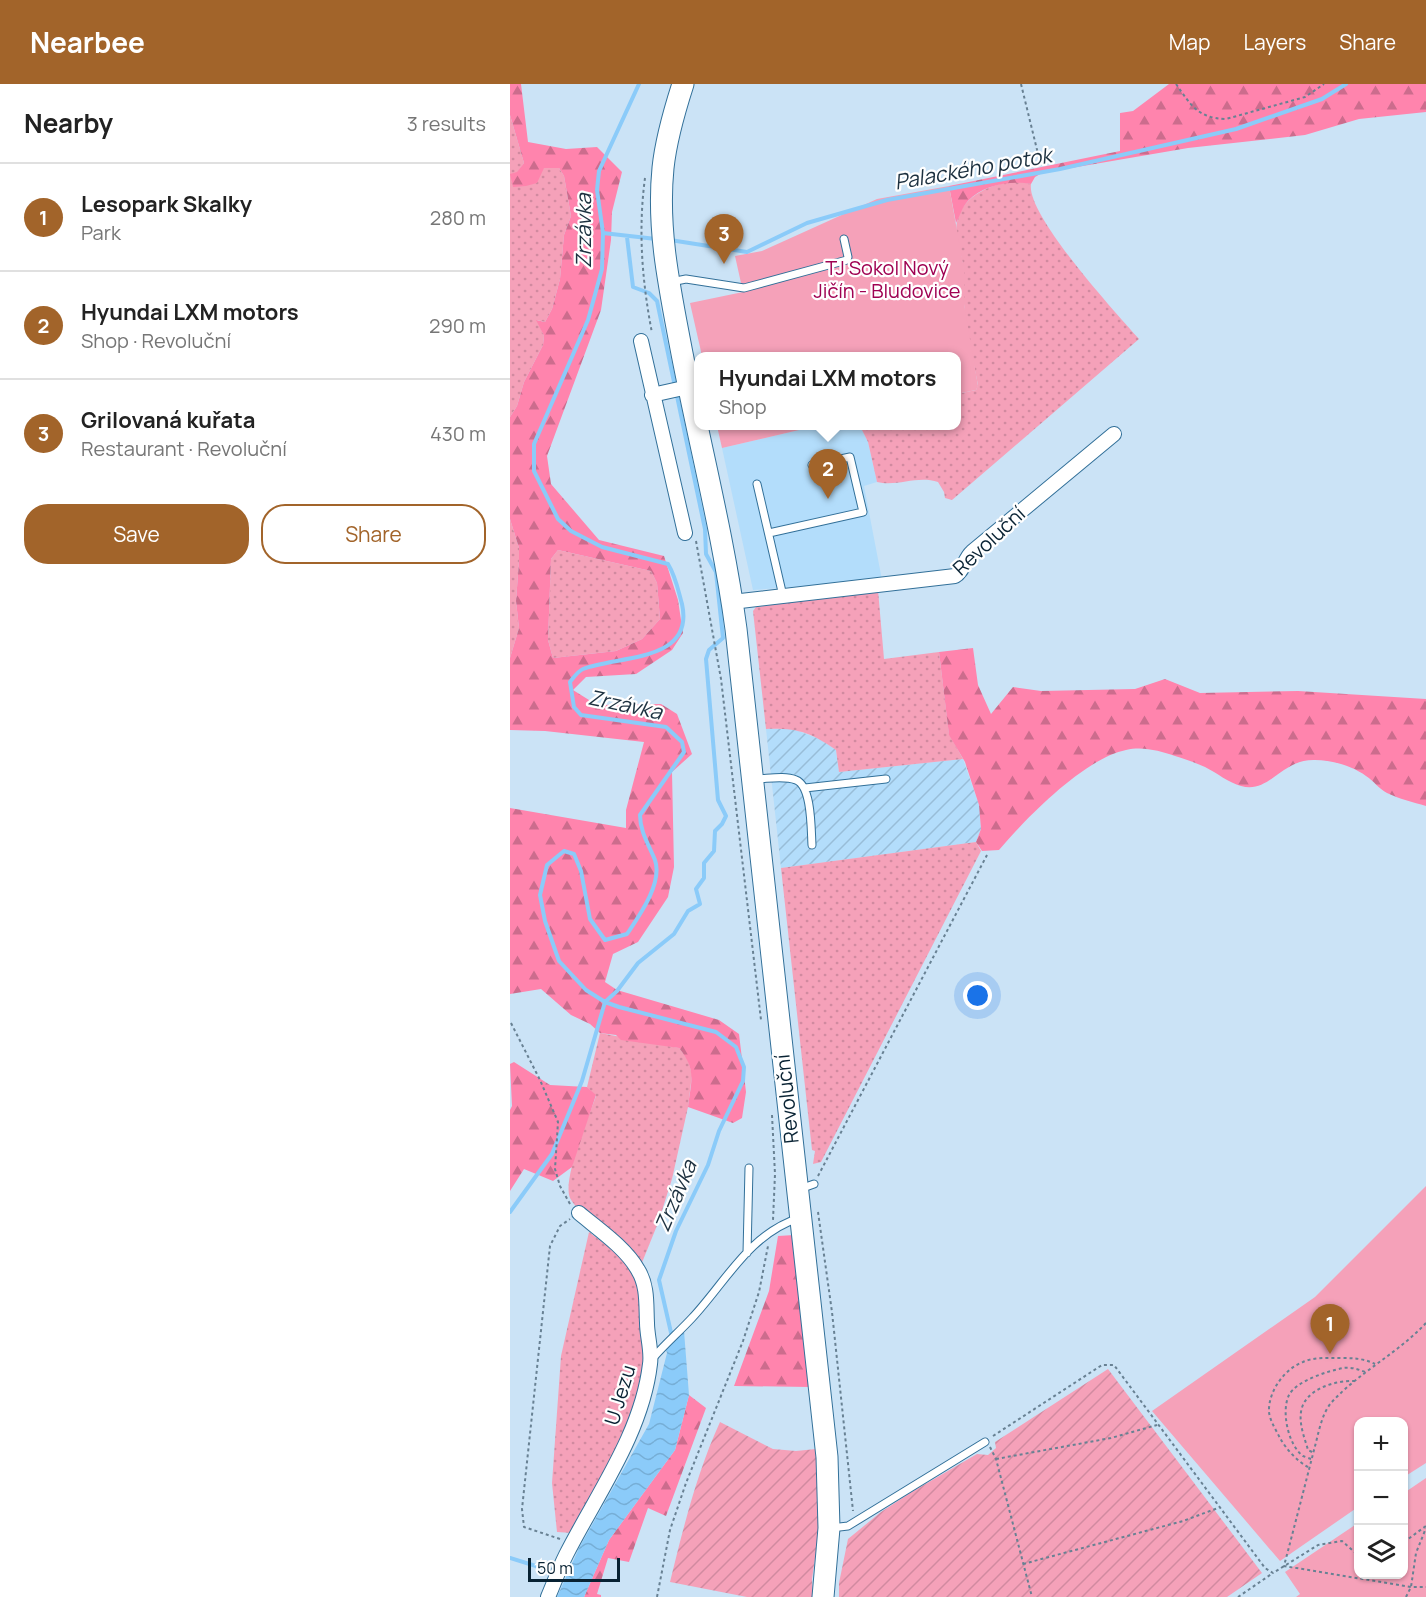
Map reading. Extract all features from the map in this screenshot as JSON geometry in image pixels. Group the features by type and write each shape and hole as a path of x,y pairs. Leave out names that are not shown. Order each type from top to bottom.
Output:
{"main road":[{"name":"Revoluční","path":"683,84 672,117 665,152 662,184 663,238 679,389 717,512 732,602 801,1183 801,1217 826,1446 829,1528 823,1597"}],"street":[{"path":"641,341 685,533"},
{"path":"652,394 679,389"},
{"name":"Revoluční","path":"732,602 954,576 960,573 970,554 1114,434"},
{"name":"U Jezu","path":"548,1597 573,1543 625,1445 638,1412 651,1361 642,1276 637,1267 616,1245 579,1213"}],"lane":[{"path":"668,277 744,288 846,261 848,256 844,239"},
{"path":"769,533 863,512 850,457 812,465"},
{"path":"757,484 783,596"},
{"path":"752,779 798,780 805,788 812,845"},
{"path":"805,788 886,780"},
{"path":"747,1253 749,1168"},
{"path":"651,1361 691,1319 759,1239 801,1217"},
{"path":"829,1528 844,1527 854,1522 985,1442"}],"path":[{"path":"1021,84 1040,162"},
{"path":"1176,84 1198,113 1217,119 1226,119 1305,97 1324,84"},
{"path":"641,236 645,296"},
{"path":"715,641 762,1026"},
{"path":"854,1522 832,1312 801,1183 987,855"},
{"path":"511,1023 558,1122 555,1169 568,1202 579,1213 560,1226 550,1245 522,1509 524,1527 573,1543"},
{"path":"657,1597 670,1530 686,1483 743,1341 759,1292 774,1206 772,1115"},
{"path":"1284,1566 1317,1435 1329,1406 1365,1372 1411,1340 1426,1323"},
{"path":"1309,1467 1301,1463 1284,1445 1269,1413 1271,1397 1277,1383 1301,1362 1317,1358 1355,1358 1375,1364"},
{"path":"985,1442 1102,1365 1114,1365 1218,1508 1265,1568 1273,1573"},
{"path":"1311,1459 1303,1456 1293,1444 1286,1411 1289,1395 1295,1387 1310,1379 1343,1368 1356,1368 1365,1372"},
{"path":"1313,1452 1308,1450 1301,1425 1301,1411 1306,1401 1328,1385 1341,1381 1355,1381"},
{"path":"1032,1597 996,1459 1111,1438 1157,1425"},
{"path":"1023,1564 1183,1521 1218,1508"},
{"path":"1408,1539 1426,1527"},
{"path":"1406,1597 1411,1587 1416,1553 1426,1527"},
{"path":"1238,1597 1318,1545 1342,1541 1354,1551"},
{"path":"1284,1566 1411,1587 1426,1587"}],"shaded area":[{"path":"799,430 862,430 868,442 877,482 864,486 882,580 753,590 722,448"},
{"path":"766,729 793,729 820,739 836,750 839,772 963,759 979,805 981,829 976,842 781,868"}],"green space":[{"path":"510,84 521,84 528,142 566,149 597,147 622,172 612,212 611,240 601,310 547,456 551,484 599,540 664,556 678,600 683,633 672,650 636,674 586,677 573,690 597,705 661,704 677,714 692,754 672,772 674,867 668,897 638,942 613,954 605,982 617,990 719,1020 739,1034 746,1092 742,1118 733,1123 688,1107 691,1069 679,1048 621,1040 616,1035 600,1033 590,1024 571,1015 541,989 510,994 510,808 626,828 626,810 644,742 545,731 510,730 510,658 519,628 516,601 519,548 510,519 510,417 517,406 524,382 543,345 544,336 536,320 545,322 552,309 560,279 564,235 571,216 564,176 559,168 544,168 537,183 513,187 510,174 517,172 524,163 510,115","holes":["558,550 651,571 657,583 660,619 642,639 616,651 553,658 548,640 551,559"]},
{"path":"1169,84 1426,84 1426,112 1359,119 1305,135 1188,148 1042,173 1035,177 1031,184 1006,183 981,191 966,203 956,223 949,186 1120,151 1120,113 1133,111"},
{"path":"510,115 524,163 517,173 550,166 559,168 564,176 571,216 564,235 560,279 552,309 545,322 537,320 544,336 543,345 524,382 517,406 510,417"},
{"path":"1008,182 1031,184 1033,198 1057,240 1093,287 1139,339 952,500 945,498 938,482 930,480 877,482 868,442 862,430 961,430 961,393 976,390 978,385 965,314 964,272 956,227 965,204 980,192"},
{"name":"TJ Sokol Nový Jičín - Bludovice","path":"949,186 964,269 964,304 978,386 976,390 961,393 961,352 701,352 690,303 743,292 735,256 762,251 877,199"},
{"path":"718,430 799,430 722,448"},
{"path":"510,519 519,548 516,601 519,628 510,658"},
{"path":"558,550 651,571 657,583 660,619 642,639 616,651 553,658 548,640 551,559"},
{"path":"878,590 884,659 939,652 949,734 963,759 839,772 836,750 827,744 803,732 766,729 753,611 756,607"},
{"path":"973,648 978,685 991,714 1013,687 1041,691 1135,689 1165,679 1200,693 1298,691 1426,699 1426,806 1392,795 1361,772 1328,761 1303,761 1260,785 1251,787 1236,785 1205,767 1179,757 1163,752 1132,749 1110,755 1093,764 1040,806 999,850 982,851 976,842 981,829 979,805 965,762 949,735 939,652"},
{"path":"976,842 981,851 821,1162 813,1164 815,1151 812,1150 781,868"},
{"path":"600,1033 679,1048 688,1059 692,1075 688,1107 672,1179 641,1265 592,1223 570,1198 573,1163 596,1096 587,1087"},
{"path":"514,1062 550,1085 587,1087 596,1095 572,1167 553,1181 524,1169 510,1191 510,1110 512,1106 510,1064"},
{"path":"1426,1186 1426,1463 1408,1474 1408,1417 1354,1417 1354,1510 1280,1561 1152,1411 1315,1297"},
{"path":"589,1232 620,1257 635,1277 640,1297 645,1354 637,1399 607,1469 573,1533 557,1532 552,1483 561,1356"},
{"path":"794,1235 810,1387 734,1386 769,1291 778,1236"},
{"path":"1108,1369 1262,1573 1227,1597 839,1597 839,1583 848,1539 881,1512 910,1493 977,1454 988,1455 996,1448 995,1442"},
{"path":"689,1395 706,1408 666,1516 648,1508 629,1562 608,1558 597,1594 601,1597 584,1597 609,1540 675,1450"},
{"path":"720,1422 773,1449 796,1451 816,1449 820,1524 812,1579 813,1597 747,1597 670,1582 685,1521"},
{"path":"1426,1478 1426,1597 1296,1597 1300,1594 1285,1572 1354,1526 1354,1579 1408,1579 1408,1490"}],"water":[{"path":"684,1331 689,1395 675,1450 609,1540 584,1597 557,1597 579,1548 649,1424 666,1350"}],"waterway":[{"name":"Zrzávka","path":"639,84 599,171 597,190 603,233 602,269 588,320 534,444 534,471 558,519 571,531 602,547 668,564 682,604 683,623 677,637 666,647 633,658 583,669 578,673 570,682 574,707 581,715 666,727 682,742 684,752 640,815 643,833 655,860 656,879 638,918 627,934 605,940 590,919 581,871 574,854 564,851 547,865 540,895 545,921 559,961 586,990 605,1002 619,1007 716,1032 736,1047 744,1067 743,1081 719,1131 708,1165 676,1231 659,1280 672,1337"},
{"name":"Palackého potok","path":"670,240 747,252 807,223 887,200 1060,169 1236,129 1322,99 1346,84"},
{"name":"Palackého potok","path":"603,233 656,239"},
{"path":"510,1212 552,1154 582,1081 605,1002 617,991 638,963 674,934 688,911 700,904 696,889 704,878 704,863 714,851 715,831 726,816 718,800 706,659 709,650 723,638 716,572 706,554 705,529 657,301 649,293 633,287 627,237"},
{"path":"510,1558 555,1572"}],"place":[{"name":"Grilovaná kuřata","path":"724,264"},
{"name":"Hyundai LXM motors","path":"828,499"},
{"name":"Lesopark Skalky","path":"1330,1354"}]}
